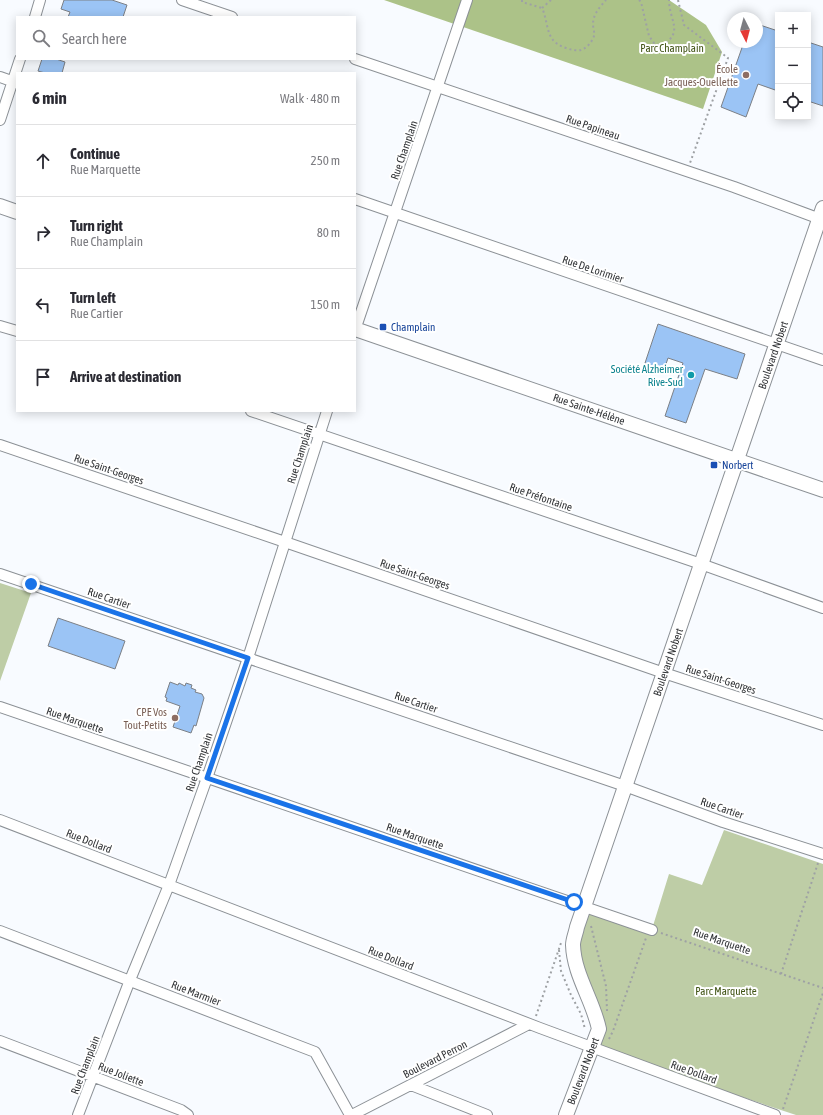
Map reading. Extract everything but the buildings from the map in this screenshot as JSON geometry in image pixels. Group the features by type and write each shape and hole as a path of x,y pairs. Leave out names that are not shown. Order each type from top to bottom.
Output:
{"street":[{"path":"35,16 40,0"},
{"path":"182,0 229,16"},
{"name":"Rue Champlain","path":"356,326 396,213 467,0"},
{"name":"Rue Papineau","path":"356,59 822,216"},
{"path":"17,72 20,60"},
{"path":"0,77 15,82 0,120"},
{"name":"Rue De Lorimier","path":"356,199 823,360"},
{"path":"0,206 16,212"},
{"name":"Boulevard Nobert","path":"566,1115 599,1029 596,1014 581,982 574,960 573,943 584,905 776,344 822,216"},
{"path":"0,326 16,332"},
{"name":"Rue Sainte-Hélène","path":"356,329 823,490"},
{"name":"Rue Préfontaine","path":"254,412 701,564 823,608"},
{"name":"Rue Champlain","path":"78,1115 130,980 169,885 207,778 248,658 327,412"},
{"name":"Rue Saint-Georges","path":"0,445 285,542 664,674 823,725"},
{"name":"Rue Cartier","path":"0,574 625,786 723,822 822,854"},
{"name":"Rue Marquette","path":"0,707 584,905 652,930"},
{"name":"Rue Dollard","path":"0,820 169,885 533,1020 592,1047 775,1115"},
{"name":"Rue Marmier","path":"0,931 315,1052 351,1115"},
{"name":"Boulevard Perron","path":"351,1115 533,1020"},
{"name":"Rue Joliette","path":"0,1040 181,1110 188,1115"},
{"path":"411,1085 487,1115"}],"path":[{"path":"522,0 522,2 542,8"},
{"path":"542,8 551,0"},
{"path":"542,8 545,15 547,28 553,41 566,49 581,50 589,45 594,36 593,23 596,11 606,0"},
{"path":"639,0 641,2 649,36 654,43 660,46 669,41 673,36 674,23 669,8 669,0"},
{"path":"678,0 684,25 728,58 687,171"},
{"path":"781,974 822,854"},
{"path":"608,1041 613,1032 645,939 652,930"},
{"name":"Rue Marquette","path":"652,930 823,988"},
{"path":"533,1020 561,942"},
{"path":"559,949 560,971 581,1014 585,1029"},
{"path":"781,1115 823,993"}],"green space":[{"name":"Parc Champlain","path":"384,0 669,0 706,25 722,52 703,109"},
{"path":"0,583 31,593 0,681"},
{"name":"Parc Marquette","path":"724,830 823,864 823,1115 796,1115 592,1047 601,1023 580,967 577,927 584,905 652,929 669,874 702,885"}],"place":[{"name":"École Jacques-Ouellette","path":"746,75"},
{"name":"Champlain","path":"383,327"},
{"name":"Société Alzheimer Rive-Sud","path":"691,375"},
{"name":"Norbert","path":"714,465"},
{"name":"CPE Vos Tout-Petits","path":"175,718"}],"route":[{"path":"31,584 248,658 207,778 574,902"}]}
